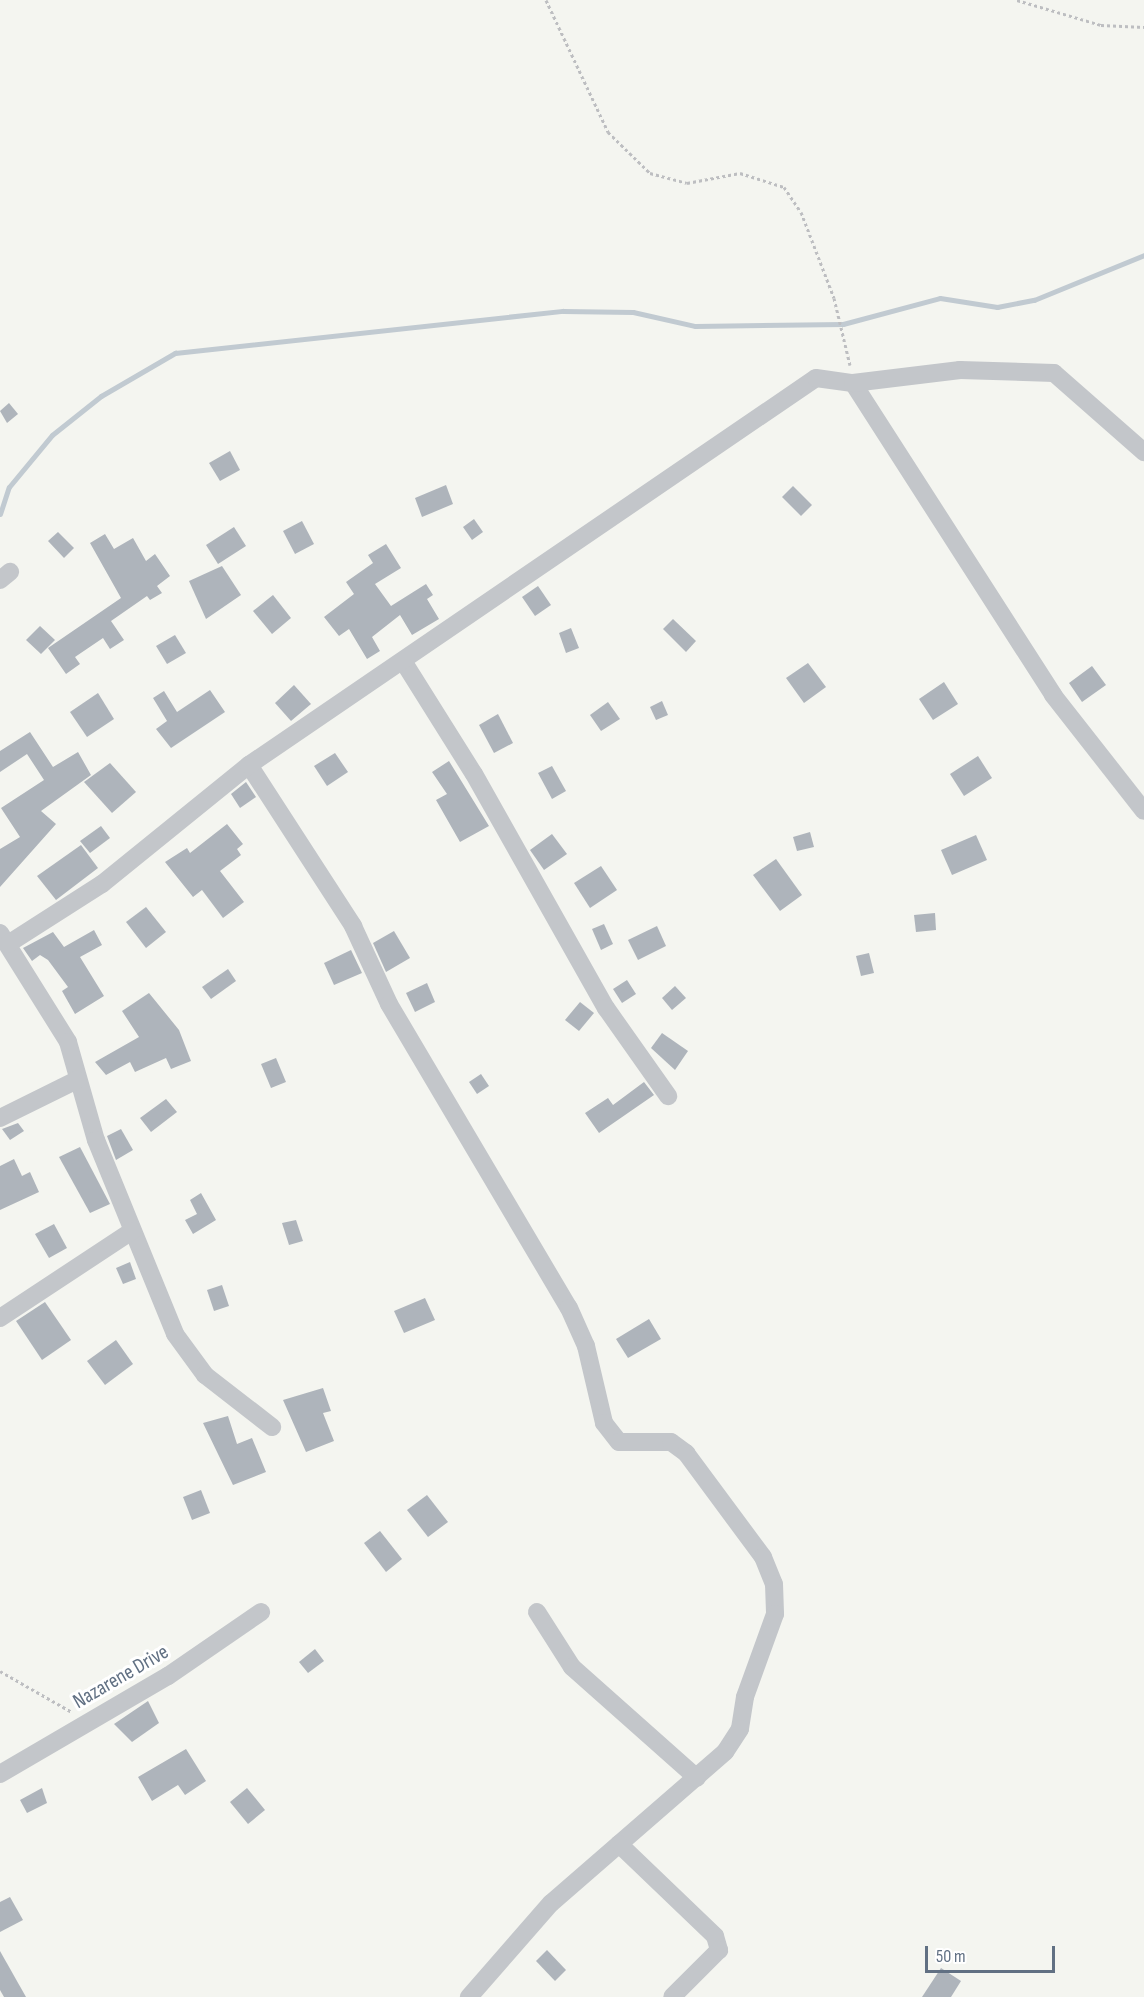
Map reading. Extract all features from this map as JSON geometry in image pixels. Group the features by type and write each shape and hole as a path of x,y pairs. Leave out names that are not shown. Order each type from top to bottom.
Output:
{"street":[{"path":"273,1427 205,1375 175,1334 132,1231 77,1080 61,1028 4,939 102,884 249,765 662,487 793,391 816,378 853,382 917,371 1054,373 1144,452"},
{"path":"853,382 1053,695 1144,811"},
{"path":"403,661 486,794 606,1008 668,1096"},
{"path":"249,765 353,926 389,1004 569,1308 586,1346 604,1423 619,1442 671,1442 686,1454 763,1557 774,1584 775,1614 745,1697 740,1729 697,1778 551,1903 470,1997"},
{"path":"0,1118 77,1080"},
{"path":"0,1318 132,1231"},
{"name":"Nazarene Drive","path":"0,1774 168,1676 261,1612"},
{"path":"537,1612 572,1666 697,1778"},
{"path":"619,1844 715,1936 719,1950 672,1997"}],"path":[{"path":"546,0 608,132 650,173 687,183 740,173 784,187 801,212 840,315 853,382"},
{"path":"1017,0 1101,25 1144,27"},
{"path":"0,1671 89,1722"}],"building":[{"path":"9,403 18,414 7,423 0,411"},
{"path":"230,451 240,470 220,481 209,463"},
{"path":"446,485 453,504 422,517 415,498"},
{"path":"793,486 812,505 801,516 782,497"},
{"path":"474,519 483,532 472,540 463,527"},
{"path":"302,521 314,544 295,554 283,531"},
{"path":"234,527 246,546 218,564 206,545"},
{"path":"58,532 74,548 64,558 48,541"},
{"path":"105,534 114,549 133,538 146,561 155,554 170,576 157,586 162,593 150,600 147,596 111,621 124,640 110,649 103,638 75,657 80,664 66,674 48,648 121,598 90,543"},
{"path":"386,544 401,568 375,584 391,606 426,584 433,595 427,599 439,619 412,635 400,615 372,637 380,651 367,659 349,629 339,636 324,617 354,594 346,582 373,563 368,555"},
{"path":"222,566 241,595 206,619 189,581"},
{"path":"538,586 551,605 535,616 522,597"},
{"path":"273,595 291,618 272,634 253,611"},
{"path":"673,619 696,641 686,652 663,629"},
{"path":"40,626 55,640 41,654 26,640"},
{"path":"571,628 579,648 566,653 559,633"},
{"path":"175,635 186,653 167,664 156,646"},
{"path":"808,663 826,687 804,703 786,678"},
{"path":"1092,666 1106,685 1082,702 1069,683"},
{"path":"944,682 958,704 933,720 919,699"},
{"path":"294,685 311,704 291,721 275,703"},
{"path":"210,690 225,712 171,748 156,729 167,721 153,698 164,691 177,712"},
{"path":"98,693 114,719 87,737 70,712"},
{"path":"662,701 668,715 656,720 650,707"},
{"path":"608,702 620,719 601,731 590,715"},
{"path":"498,714 513,743 494,753 479,725"},
{"path":"30,732 53,767 78,752 91,775 41,811 56,824 0,887 0,849 20,837 1,808 44,780 27,754 0,772 0,751"},
{"path":"335,753 348,772 327,786 314,766"},
{"path":"978,756 992,778 964,796 950,774"},
{"path":"449,761 489,826 460,842 436,800 447,794 432,772"},
{"path":"110,763 136,792 112,813 84,782"},
{"path":"552,766 566,791 552,799 538,773"},
{"path":"246,782 256,797 240,808 231,794"},
{"path":"227,824 243,844 237,849 241,855 220,871 244,902 223,918 202,890 193,897 165,862 187,848 190,853"},
{"path":"101,826 110,838 90,853 80,841"},
{"path":"810,832 814,847 797,851 793,837"},
{"path":"552,834 567,854 544,870 530,850"},
{"path":"976,835 987,860 952,875 941,850"},
{"path":"81,845 98,868 56,900 37,876"},
{"path":"776,859 802,895 780,911 753,875"},
{"path":"601,866 617,890 590,908 574,883"},
{"path":"146,907 166,932 146,948 126,922"},
{"path":"935,913 936,930 916,932 914,915"},
{"path":"604,924 613,944 601,950 592,929"},
{"path":"657,926 666,946 638,960 628,940"},
{"path":"94,930 102,945 80,957 104,996 75,1014 62,991 68,987 48,960 40,955 32,961 23,948 53,932 64,947"},
{"path":"394,931 410,958 386,972 373,943"},
{"path":"351,950 362,973 334,985 324,963"},
{"path":"869,953 874,973 861,976 856,956"},
{"path":"228,969 236,981 211,999 202,987"},
{"path":"627,980 636,994 622,1003 613,989"},
{"path":"427,983 435,1002 415,1012 406,993"},
{"path":"675,986 686,998 672,1010 662,998"},
{"path":"149,993 179,1030 191,1061 171,1069 166,1058 135,1072 130,1062 106,1075 95,1062 139,1037 122,1011"},
{"path":"580,1002 594,1013 579,1031 565,1020"},
{"path":"662,1033 688,1051 675,1070 651,1048"},
{"path":"276,1058 286,1082 271,1088 261,1064"},
{"path":"481,1074 489,1086 477,1094 469,1082"},
{"path":"644,1082 654,1095 599,1133 585,1113 608,1098 613,1105"},
{"path":"166,1099 177,1112 151,1132 140,1118"},
{"path":"18,1123 24,1131 10,1140 2,1129"},
{"path":"121,1129 133,1150 116,1160 107,1136"},
{"path":"80,1147 110,1204 90,1213 59,1157"},
{"path":"14,1159 22,1176 30,1172 39,1192 0,1210 0,1166"},
{"path":"201,1193 216,1220 193,1234 185,1220 197,1214 190,1200"},
{"path":"296,1220 303,1241 289,1245 282,1223"},
{"path":"54,1224 67,1248 49,1258 35,1234"},
{"path":"130,1262 136,1279 123,1284 116,1268"},
{"path":"222,1285 229,1306 214,1311 207,1290"},
{"path":"425,1298 435,1320 404,1333 394,1311"},
{"path":"45,1302 71,1340 42,1360 16,1321"},
{"path":"649,1319 661,1339 628,1358 616,1339"},
{"path":"116,1340 133,1364 105,1385 87,1361"},
{"path":"323,1388 331,1411 323,1413 334,1441 306,1452 283,1400"},
{"path":"228,1416 237,1444 252,1438 266,1472 233,1485 203,1423"},
{"path":"201,1490 210,1513 192,1520 183,1497"},
{"path":"427,1495 448,1522 428,1537 407,1510"},
{"path":"380,1531 402,1559 386,1572 364,1543"},
{"path":"315,1649 324,1661 308,1673 299,1662"},
{"path":"148,1701 159,1723 132,1742 114,1724"},
{"path":"186,1749 206,1781 185,1795 178,1785 152,1801 138,1777"},
{"path":"42,1788 47,1803 27,1813 20,1800"},
{"path":"247,1788 265,1810 248,1824 230,1802"},
{"path":"10,1897 23,1920 0,1932 0,1902"},
{"path":"547,1950 566,1970 555,1981 536,1961"},
{"path":"0,1951 26,1997 4,1997 0,1990"},
{"path":"941,1968 961,1981 951,1997 922,1997"}],"waterway":[{"path":"0,514 9,487 52,435 101,396 175,353 563,311 633,312 695,326 843,324 940,298 997,307 1034,300 1144,255"}]}
